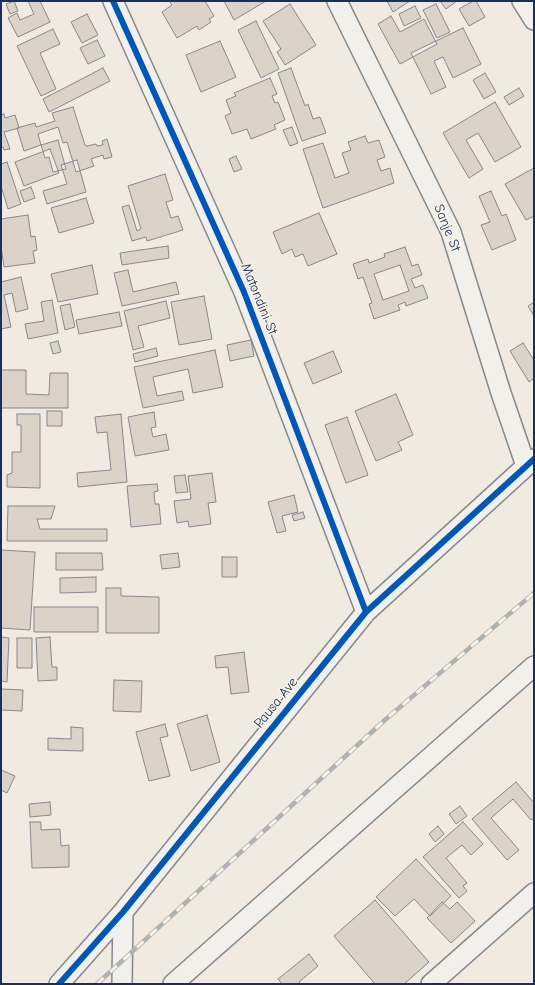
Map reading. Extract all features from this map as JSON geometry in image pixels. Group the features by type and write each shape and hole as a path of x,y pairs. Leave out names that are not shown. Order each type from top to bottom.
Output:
{"street":[{"name":"Matondini St","path":"113,1 244,292 366,612"},
{"name":"Sanje St","path":"337,1 451,232 498,386 530,463"},
{"path":"522,1 534,20"},
{"name":"Pausa Ave","path":"59,984 123,912 366,612 530,463"},
{"path":"176,983 534,666"},
{"path":"431,984 534,893"},
{"path":"122,984 123,912"}],"building":[{"path":"14,1 18,11 10,14 6,4"},
{"path":"28,1 40,1 50,22 18,37 8,18 17,13 20,20 34,14"},
{"path":"169,1 205,1 214,16 209,19 211,22 199,30 197,26 177,38 162,12 172,5"},
{"path":"224,1 266,1 234,20"},
{"path":"387,1 410,1 393,12"},
{"path":"440,1 457,1 446,9"},
{"path":"473,1 476,1 485,17 469,26 459,9"},
{"path":"290,4 316,45 285,65 277,52 281,49 263,21"},
{"path":"436,4 450,32 437,38 423,10"},
{"path":"415,6 421,18 404,26 399,14"},
{"path":"87,14 98,35 82,43 71,22"},
{"path":"391,16 400,32 424,19 437,44 400,64 378,24"},
{"path":"256,21 279,69 261,78 238,30"},
{"path":"463,28 481,64 453,78 443,57 434,61 446,87 431,94 411,53"},
{"path":"53,29 60,44 40,53 56,89 41,96 17,46"},
{"path":"97,40 105,56 88,64 80,48"},
{"path":"220,41 236,77 201,92 186,55"},
{"path":"103,68 110,81 49,112 43,99"},
{"path":"291,68 305,106 308,104 313,119 320,117 326,133 302,141 278,73"},
{"path":"485,73 496,92 484,99 473,80"},
{"path":"270,78 277,94 272,96 275,103 278,102 285,120 274,125 276,129 251,139 247,129 232,134 225,116 231,113 226,100 236,96 234,93"},
{"path":"519,88 524,96 509,105 504,97"},
{"path":"495,102 521,147 495,162 478,133 466,140 483,169 469,178 443,133"},
{"path":"73,107 85,145 103,145 102,141 107,139 112,157 104,159 103,155 91,159 94,166 76,172 67,142 63,143 58,127 38,134 41,145 24,151 17,128 35,123 36,127 55,121 52,113"},
{"path":"4,114 5,118 15,115 19,128 4,132 10,149 4,150 3,147 1,148 1,115"},
{"path":"292,127 298,143 290,146 283,130"},
{"path":"365,136 368,143 379,140 385,157 377,160 381,171 390,168 394,183 323,208 303,149 323,143 335,178 349,173 342,153 351,150 348,142"},
{"path":"58,140 66,169 53,172 49,157 45,158 41,145"},
{"path":"50,149 59,173 24,186 15,162"},
{"path":"236,156 242,169 234,172 229,159"},
{"path":"77,160 86,192 47,204 43,191 67,184 61,165"},
{"path":"7,162 21,204 8,209 1,186 1,164"},
{"path":"534,168 534,216 526,220 505,184"},
{"path":"165,174 173,200 166,202 171,218 178,216 183,230 147,241 146,237 132,241 122,207 129,205 137,231 141,229 128,186"},
{"path":"31,187 35,198 24,202 20,191"},
{"path":"491,191 502,216 506,214 516,240 492,250 481,225 490,222 479,196"},
{"path":"86,198 94,223 59,233 51,208"},
{"path":"319,213 337,254 308,266 303,254 295,257 292,249 282,254 273,232"},
{"path":"28,215 31,237 35,236 37,250 33,251 35,263 4,267 1,247 1,219"},
{"path":"168,246 169,258 122,265 120,253"},
{"path":"405,247 412,266 418,264 422,275 411,279 415,288 423,285 428,298 406,306 405,302 398,305 400,310 374,319 369,304 372,303 363,277 358,279 353,264 368,259 369,263 385,257 384,254","holes":["400,265 409,291 383,300 374,274"]},
{"path":"92,265 98,294 58,302 51,274"},
{"path":"128,270 133,292 176,282 179,294 122,306 114,273"},
{"path":"21,277 28,309 16,312 12,293 4,295 11,327 1,329 1,282"},
{"path":"204,296 212,339 179,345 171,302"},
{"path":"52,300 58,333 28,339 25,324 44,321 41,302"},
{"path":"166,301 170,318 138,326 144,347 133,350 124,311"},
{"path":"534,302 534,316 528,306"},
{"path":"70,304 75,327 65,330 60,306"},
{"path":"119,312 122,326 79,334 76,320"},
{"path":"251,340 254,356 230,361 227,345"},
{"path":"58,341 61,352 53,354 50,343"},
{"path":"523,343 534,360 534,378 529,382 510,351"},
{"path":"156,348 158,356 135,362 133,354"},
{"path":"215,350 223,387 193,393 188,369 153,377 157,396 182,391 184,400 143,408 134,367"},
{"path":"333,351 342,372 313,384 304,363"},
{"path":"1,370 26,370 26,394 49,395 50,373 68,373 68,408 1,408"},
{"path":"396,394 413,435 398,442 402,450 376,461 355,411"},
{"path":"47,411 62,411 62,426 47,426"},
{"path":"154,412 156,427 151,428 153,437 166,434 169,450 135,456 128,417"},
{"path":"17,414 40,414 40,488 7,487 7,475 12,473 12,452 21,452 21,425 17,425"},
{"path":"121,414 127,482 78,487 77,473 111,470 107,432 97,433 95,417"},
{"path":"347,417 368,475 346,483 325,425"},
{"path":"212,473 216,502 208,503 211,524 189,527 188,521 177,523 174,501 191,499 188,476"},
{"path":"185,475 188,492 176,493 174,476"},
{"path":"157,484 158,491 154,492 155,504 159,504 161,524 131,527 127,486"},
{"path":"294,495 298,512 282,516 286,531 277,533 268,502"},
{"path":"8,506 55,506 51,519 37,519 40,529 107,529 107,541 7,541"},
{"path":"303,512 305,518 294,521 292,515"},
{"path":"1,550 35,552 30,630 1,628"},
{"path":"56,553 102,553 103,570 56,570"},
{"path":"178,553 180,567 162,569 160,555"},
{"path":"222,557 237,557 237,577 222,577"},
{"path":"96,577 96,592 60,593 60,578"},
{"path":"106,588 121,588 121,596 159,597 159,633 106,633"},
{"path":"34,607 98,607 98,632 34,632"},
{"path":"1,637 9,638 7,682 1,681"},
{"path":"50,637 52,667 57,667 57,680 38,681 36,638"},
{"path":"17,638 32,638 32,668 17,668"},
{"path":"244,652 249,692 231,694 228,667 216,668 215,656"},
{"path":"114,680 142,681 141,712 113,711"},
{"path":"1,689 23,690 22,711 1,710"},
{"path":"207,715 220,762 191,771 177,724"},
{"path":"165,724 168,736 160,738 170,776 149,781 136,732"},
{"path":"71,727 83,728 83,751 48,750 48,738 71,739"},
{"path":"1,770 15,776 7,793 1,790"},
{"path":"516,782 534,803 534,818 531,820 513,799 491,818 519,850 507,860 472,819"},
{"path":"50,802 51,815 30,817 29,804"},
{"path":"460,806 467,816 456,824 449,814"},
{"path":"30,822 41,822 41,830 60,829 61,846 69,845 69,867 32,868"},
{"path":"463,822 483,844 471,855 462,845 446,858 467,883 463,886 467,891 459,898 423,857"},
{"path":"438,826 444,834 435,842 429,834"},
{"path":"416,859 451,896 430,916 414,899 395,916 376,897"},
{"path":"375,900 429,962 404,984 375,984 334,936"},
{"path":"442,902 450,909 457,902 475,921 451,943 427,918"},
{"path":"309,954 318,966 299,982 301,984 282,984 278,979"}],"railway":[{"path":"97,984 386,719 534,593"}],"cycle path":[{"path":"113,1 244,292 366,612"},
{"path":"59,984 123,912 366,612 534,459"}]}
